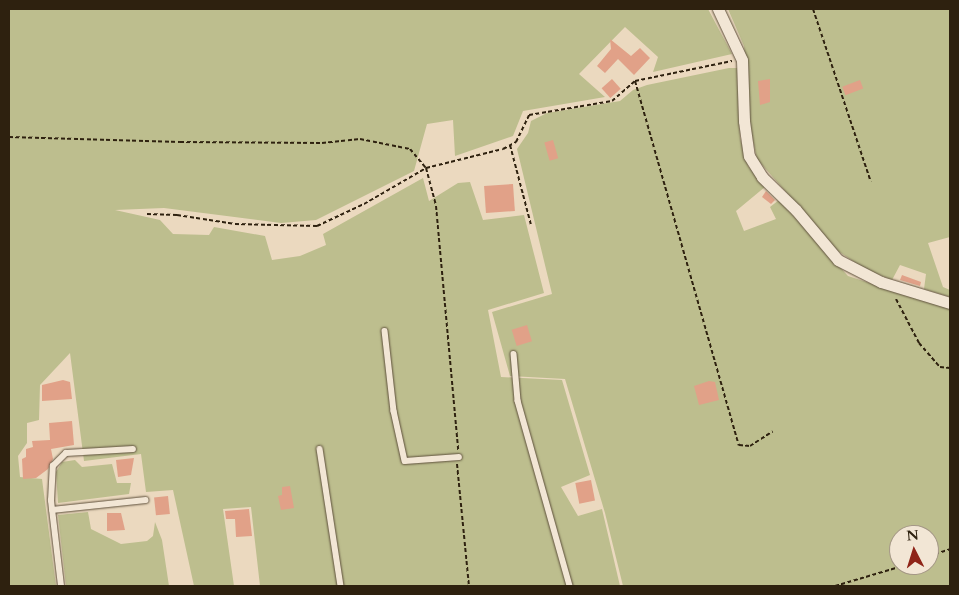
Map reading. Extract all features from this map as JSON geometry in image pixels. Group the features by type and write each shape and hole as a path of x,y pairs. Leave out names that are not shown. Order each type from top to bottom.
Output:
{"street":[{"path":"718,9 742,60 748,147 762,177 796,210 838,260 891,285 950,303"}],"lane":[{"path":"385,331 394,411 405,461 458,457"},
{"path":"514,354 518,401 570,586"},
{"path":"60,586 50,478 53,466 66,454 133,449"},
{"path":"320,449 341,586"},
{"path":"52,510 145,500"}],"path":[{"path":"736,9 741,9"},
{"path":"813,9 871,182"},
{"path":"147,214 177,215 234,224 302,228 317,226 364,204 426,168 510,145 521,134 529,115 612,101 635,81 742,60"},
{"path":"635,81 740,445 750,446 773,431"},
{"path":"9,137 180,142 322,143 360,139 410,149 426,168 436,206 458,457 460,504 469,586"},
{"path":"510,145 531,225"},
{"path":"891,285 919,343 940,367 950,368"},
{"path":"835,586 889,570"}],"green space":[{"path":"9,9 708,9 732,54 653,72 658,57 625,27 579,74 605,97 523,111 513,136 455,156 453,120 427,124 414,171 316,220 281,223 164,208 115,210 160,220 173,234 209,235 214,227 265,236 272,260 300,256 326,245 323,234 423,178 429,201 458,183 470,182 483,220 524,215 544,293 488,310 501,377 562,380 590,475 561,487 578,516 602,509 620,586 260,586 251,507 223,509 234,586 194,586 173,490 146,492 141,454 84,461 70,353 40,385 39,420 27,423 27,443 18,456 20,477 42,479 56,586 9,586"},
{"path":"728,9 950,9 950,237 928,243 943,287 950,290 950,297 924,289 926,274 900,265 892,280 865,269 838,251 757,159 751,131 744,46"},
{"path":"737,68 740,138 748,166 765,187 736,211 744,231 776,219 770,207 779,200 848,276 950,309 950,586 623,586 605,513 565,379 510,376 492,312 552,294 517,149 528,133 531,121 547,113 620,101 633,90 647,85"},
{"path":"75,460 82,467 112,464 117,483 131,483 129,494 58,503 56,472 62,462"},
{"path":"88,512 91,529 121,544 147,541 153,536 155,522 162,540 169,586 66,586 58,515"}],"building":[{"path":"610,39 631,56 640,48 650,58 634,75 618,59 605,73 597,66 611,49"},
{"path":"612,79 621,89 610,98 602,88"},
{"path":"770,79 770,102 760,105 758,81"},
{"path":"860,80 863,88 845,95 842,87"},
{"path":"553,140 558,158 550,161 544,142"},
{"path":"513,184 515,211 486,213 484,186"},
{"path":"766,191 775,200 771,204 762,197"},
{"path":"902,275 921,282 920,286 900,280"},
{"path":"527,325 532,341 517,346 512,330"},
{"path":"63,380 70,382 72,399 42,401 42,385"},
{"path":"709,381 715,382 719,400 699,405 694,386"},
{"path":"72,421 74,445 51,449 53,459 48,469 36,478 23,479 22,459 26,457 26,449 33,447 32,441 50,440 49,423"},
{"path":"134,458 131,475 118,477 116,460"},
{"path":"591,480 595,501 579,504 575,483"},
{"path":"290,486 294,508 281,510 278,496 282,495 282,487"},
{"path":"168,496 170,514 156,515 154,497"},
{"path":"249,509 252,536 236,537 235,519 226,519 225,511"},
{"path":"107,513 121,513 125,530 107,531"}]}
